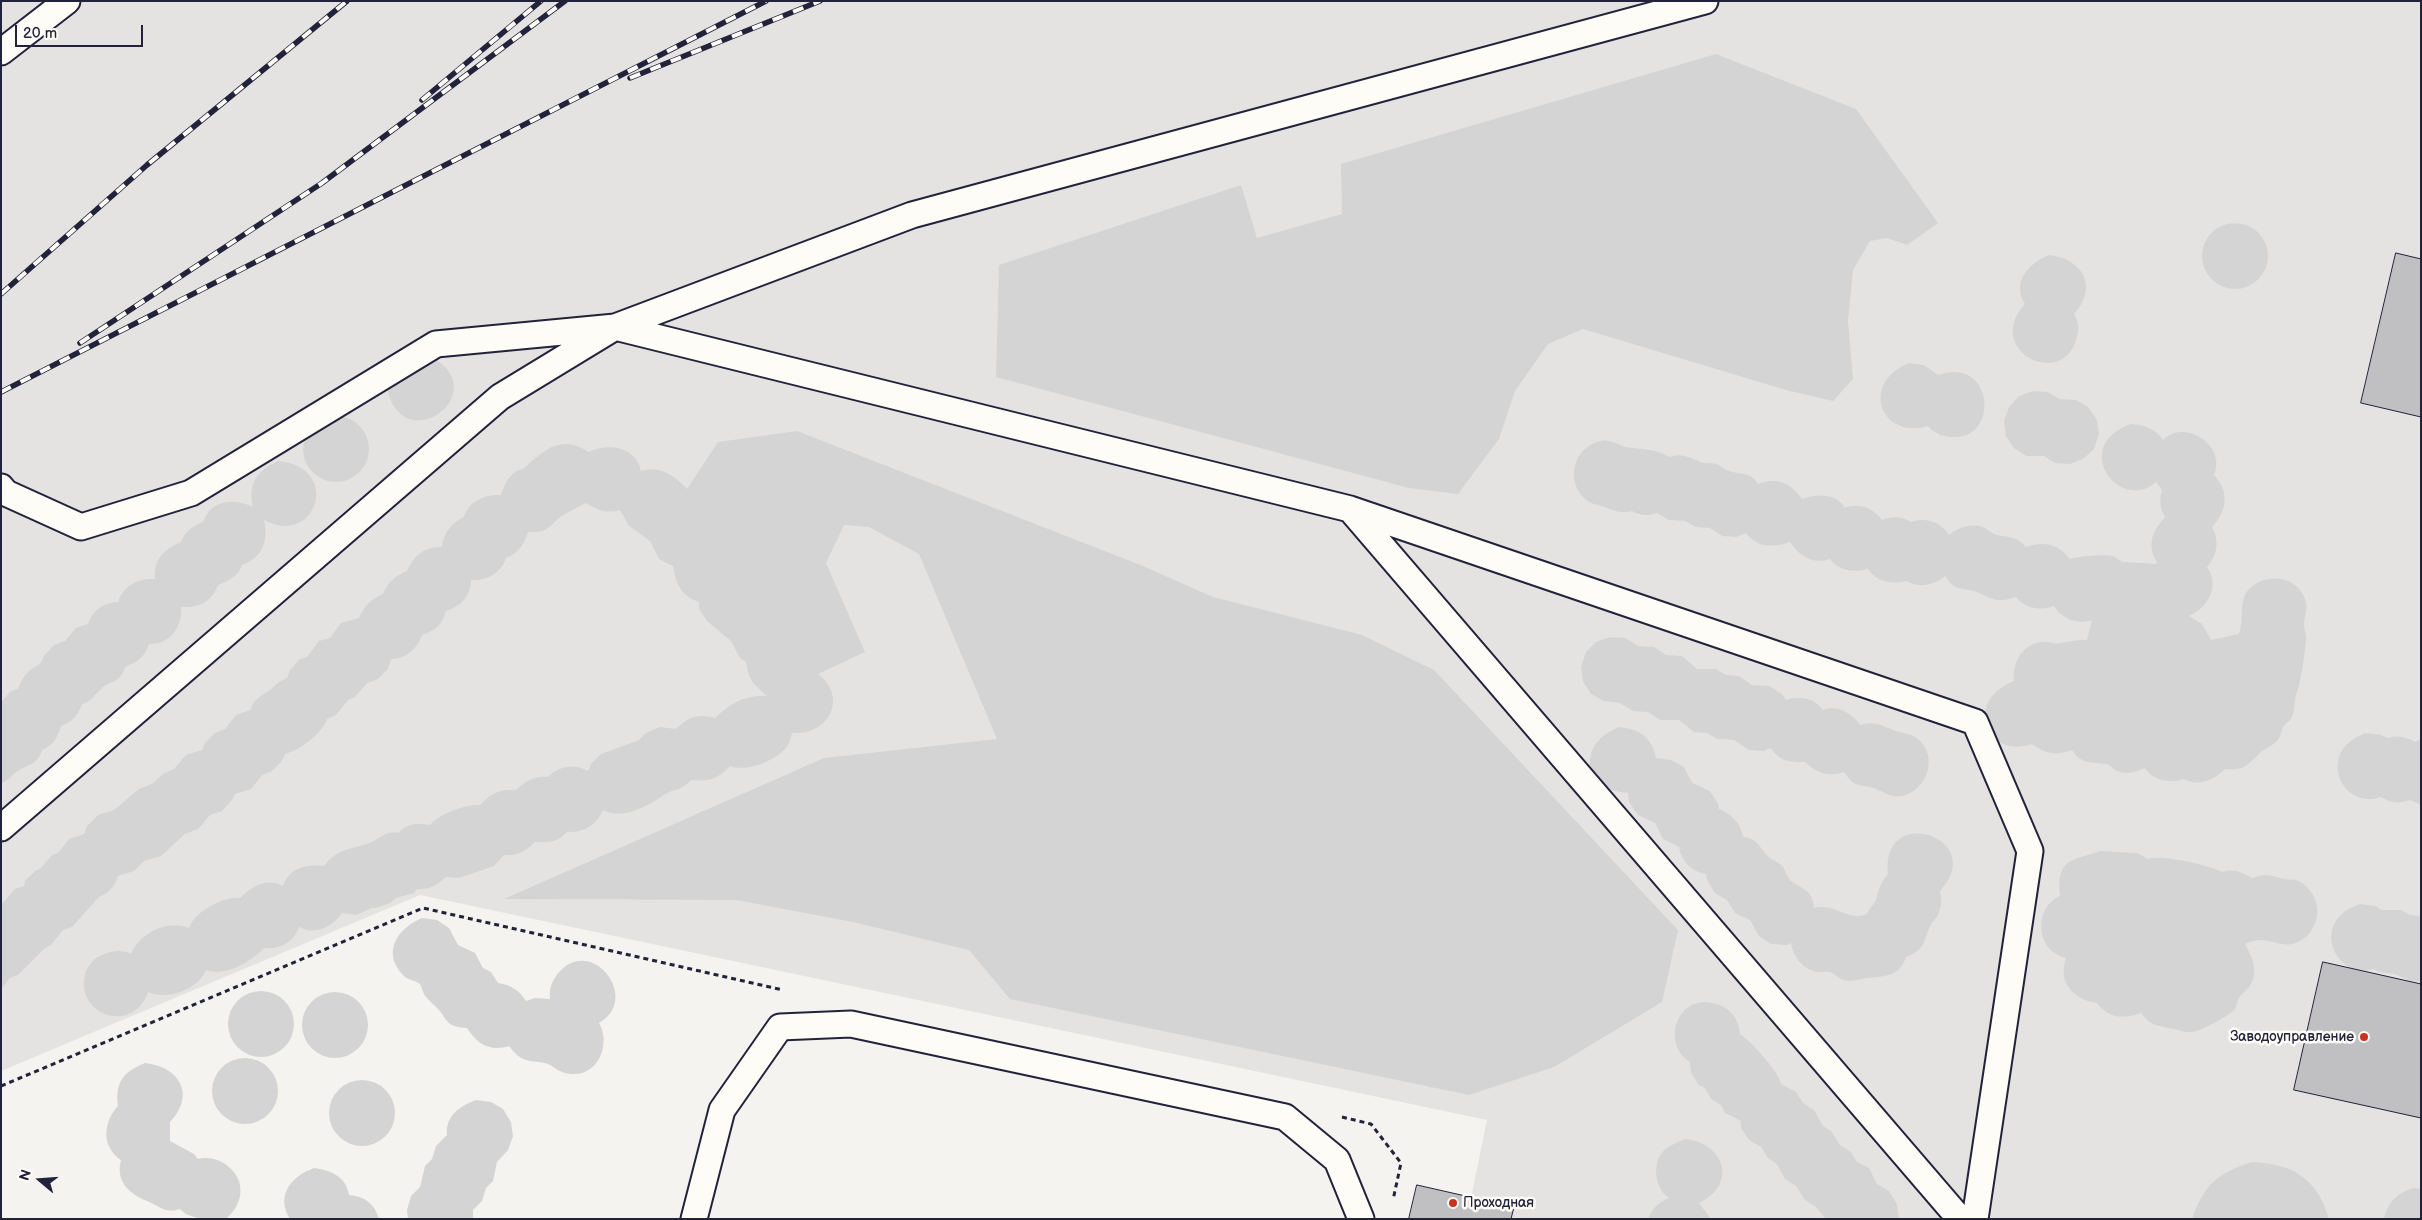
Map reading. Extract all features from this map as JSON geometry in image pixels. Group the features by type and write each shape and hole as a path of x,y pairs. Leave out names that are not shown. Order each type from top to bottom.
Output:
{"lane":[{"path":"1,52 67,1"},
{"path":"1,828 500,398 615,327 912,215 1705,1"},
{"path":"1,487 6,493 81,527 191,493 436,344 615,327 1350,509 1975,722 2030,851 1974,1219"},
{"path":"1350,509 1960,1219"},
{"path":"694,1219 722,1110 780,1028 851,1024 1285,1117 1336,1160 1361,1219"}],"path":[{"path":"1,1086 423,908 790,992"},
{"path":"1332,1115 1371,1124 1401,1163 1391,1210"}],"shaded area":[{"path":"1,1 2421,1 2421,1219 1511,1219 1514,1208 1471,1198 1487,1120 420,895 1,1071"},
{"path":"1716,54 1856,109 1938,223 1907,245 1887,238 1870,241 1853,270 1848,321 1853,379 1833,401 1786,390 1583,329 1548,344 1515,391 1499,439 1458,494 1409,488 996,377 999,265 1241,185 1257,238 1342,214 1341,164"},
{"path":"2235,223 2248,226 2258,233 2265,243 2268,256 2265,269 2258,279 2248,286 2235,289 2222,286 2212,279 2205,269 2202,256 2205,243 2212,233 2222,226"},
{"path":"2049,255 2071,262 2084,276 2086,285 2081,304 2074,314 2078,328 2075,343 2066,356 2054,362 2041,362 2028,357 2018,348 2013,335 2015,320 2025,304 2020,288 2024,274 2035,263"},
{"path":"432,357 449,372 454,388 449,403 438,414 423,420 408,418 395,407 387,385"},
{"path":"1909,363 1924,365 1938,375 1957,372 1971,377 1980,387 1984,400 1983,414 1978,427 1967,435 1951,437 1938,434 1928,426 1912,428 1898,425 1888,417 1882,407 1881,395 1884,383 1894,372"},
{"path":"2033,391 2048,392 2059,399 2076,400 2088,407 2097,420 2099,434 2094,449 2083,459 2070,464 2055,463 2044,456 2026,456 2014,448 2006,436 2004,421 2009,407 2019,396"},
{"path":"336,416 348,419 359,426 366,437 369,449 366,461 359,472 348,479 336,482 324,479 313,472 306,461 303,449 306,437 313,426 324,419"},
{"path":"2131,424 2149,428 2163,440 2172,434 2182,432 2192,434 2202,438 2215,454 2214,475 2223,488 2225,501 2221,515 2212,527 2217,543 2213,558 2207,567 2213,582 2212,589 2210,596 2201,608 2189,616 2202,624 2211,640 2239,634 2246,593 2252,586 2260,582 2269,579 2286,581 2300,591 2306,603 2304,625 2306,638 2301,675 2292,717 2283,728 2278,740 2248,764 2237,769 2225,769 2206,781 2195,782 2184,779 2168,781 2158,779 2145,768 2131,773 2124,773 2107,764 2083,760 2072,750 2051,753 2041,750 2032,744 2016,747 2003,744 1993,737 1987,726 1985,714 1988,702 1998,690 2014,681 2017,661 2024,650 2029,646 2042,642 2059,643 2087,640 2092,620 2081,622 2071,620 2057,611 2054,606 2039,609 2033,608 2024,604 2016,597 2005,600 1993,599 1974,591 1957,587 1949,582 1945,576 1936,582 1926,585 1916,585 1906,581 1889,582 1875,576 1868,569 1847,570 1838,566 1830,559 1818,561 1807,558 1790,542 1772,546 1766,545 1755,542 1746,533 1736,537 1722,536 1710,528 1696,527 1685,521 1669,520 1657,513 1644,515 1632,511 1616,511 1586,500 1578,489 1574,472 1575,464 1585,449 1592,444 1608,441 1626,447 1653,451 1669,457 1682,456 1702,463 1714,463 1731,472 1748,475 1758,484 1777,481 1788,485 1802,499 1819,495 1831,497 1836,499 1845,508 1860,506 1870,509 1882,520 1897,517 1911,522 1928,520 1942,527 1949,535 1965,526 1974,525 1985,528 1995,534 2016,539 2026,547 2038,544 2050,545 2060,550 2070,559 2109,555 2123,562 2155,564 2157,562 2152,550 2152,538 2157,527 2165,517 2160,504 2162,490 2156,482 2142,490 2128,490 2116,484 2107,473 2102,460 2104,447 2113,434"},
{"path":"797,431 1143,566 1213,597 1362,635 1434,670 1678,930 1662,1002 1554,1067 1469,1095 1010,999 969,950 853,922 736,900 504,899 824,758 997,739 919,554 869,527 844,525 826,563 865,652 818,674 827,683 832,693 831,713 816,728 805,732 792,733 788,745 777,756 762,764 745,768 730,766 713,779 691,780 680,789 668,793 635,811 619,814 603,810 597,820 589,827 579,831 567,832 560,838 552,841 535,842 521,852 513,855 504,855 494,866 459,878 446,877 433,886 417,889 414,893 396,898 390,903 356,915 342,913 323,929 311,931 299,927 294,937 286,944 276,948 264,948 245,963 229,970 213,972 206,970 197,983 182,992 164,995 148,992 140,1006 130,1013 118,1016 106,1014 96,1009 88,999 84,986 86,971 99,956 116,951 131,954 140,940 155,930 172,925 189,928 197,916 218,902 240,898 260,884 277,883 283,886 289,875 294,871 311,866 324,866 340,852 372,842 387,834 398,833 409,826 417,824 430,825 440,817 453,811 468,806 480,805 488,797 505,790 516,790 530,780 538,777 548,777 562,768 572,766 588,771 591,764 601,754 639,740 646,733 660,727 676,729 689,719 699,716 715,718 726,708 745,698 767,696 753,682 746,662 740,658 731,641 707,621 699,609 699,602 684,593 678,584 673,566 659,559 650,541 629,526 620,510 602,511 586,503 560,517 550,527 542,531 528,532 520,548 506,558 497,572 483,579 471,580 467,596 461,603 446,611 437,627 431,632 422,635 414,649 406,655 391,659 388,669 378,679 367,683 355,697 348,700 336,715 327,719 320,731 310,741 285,754 282,761 272,771 262,775 251,789 235,794 222,811 210,815 198,829 185,834 161,856 144,861 134,871 118,876 111,889 99,897 72,927 63,930 51,945 45,948 18,975 10,978 1,989 1,905 15,889 24,886 25,881 35,871 40,869 52,855 58,853 69,839 84,834 87,826 98,815 114,810 139,789 152,784 163,774 174,769 186,755 202,750 205,743 215,733 225,729 236,715 250,710 258,698 287,678 290,670 300,659 307,657 319,641 330,638 341,623 359,618 368,603 383,594 392,580 407,571 420,553 430,548 442,547 449,529 464,517 466,511 474,503 484,497 501,495 512,474 524,468 540,454 562,444 570,444 589,452 605,447 613,447 628,452 634,457 641,471 655,469 667,473 687,489 718,442"},
{"path":"279,461 299,467 311,477 316,490 315,504 308,515 297,524 282,526 264,520 265,542 255,558 242,565 238,573 232,578 218,585 212,596 204,603 181,607 180,621 169,638 149,644 143,656 125,667 120,677 104,686 91,700 82,704 79,712 61,726 54,741 42,750 38,759 1,783 1,702 11,691 18,689 26,674 40,664 44,656 54,645 65,641 76,628 88,624 92,615 99,608 113,602 118,602 124,591 137,581 155,579 156,566 161,556 169,548 181,542 190,529 203,522 212,509 224,502 239,502 253,507 252,491 256,478 265,468"},
{"path":"1610,637 1625,638 1638,646 1654,647 1666,655 1682,656 1697,669 1716,669 1726,675 1739,676 1752,685 1769,686 1782,694 1786,700 1801,698 1811,700 1823,710 1834,708 1845,711 1860,725 1877,724 1912,735 1924,746 1928,754 1929,763 1924,780 1911,793 1902,796 1892,796 1871,787 1855,784 1844,772 1835,774 1823,773 1815,770 1805,762 1782,759 1771,748 1763,751 1749,750 1734,740 1717,739 1707,733 1694,732 1679,720 1660,720 1648,712 1633,711 1620,703 1604,701 1591,694 1583,681 1581,667 1586,652 1596,642"},
{"path":"1619,727 1644,735 1648,739 1656,758 1671,760 1684,767 1692,783 1710,791 1719,809 1738,823 1743,837 1752,839 1770,858 1783,867 1790,880 1809,893 1812,897 1814,908 1828,908 1853,916 1867,914 1875,902 1881,883 1888,874 1890,852 1900,839 1914,834 1930,836 1943,843 1952,856 1952,872 1940,891 1941,902 1939,911 1936,919 1931,923 1921,947 1918,951 1906,957 1900,968 1892,974 1847,981 1830,972 1816,972 1805,967 1796,956 1791,943 1787,945 1771,944 1759,936 1750,920 1735,913 1727,900 1715,893 1707,880 1706,874 1696,871 1688,865 1682,857 1679,847 1663,839 1655,823 1638,815 1629,802 1628,793 1613,790 1601,784 1594,775 1590,765 1591,755 1596,744 1605,735"},
{"path":"2366,733 2388,738 2402,737 2415,742 2421,739 2421,805 2410,800 2391,802 2381,797 2367,799 2355,795 2345,788 2339,777 2338,765 2341,753 2350,741"},
{"path":"2100,851 2137,853 2148,859 2163,858 2185,861 2222,872 2237,871 2252,878 2266,875 2296,880 2307,887 2314,897 2317,909 2316,921 2308,935 2295,943 2282,944 2261,940 2245,944 2254,965 2252,981 2238,1000 2235,1009 2208,1026 2196,1031 2187,1032 2155,1025 2148,1021 2141,1013 2123,1017 2112,1015 2097,1003 2081,998 2070,988 2064,975 2066,958 2056,954 2048,947 2041,929 2045,910 2051,902 2060,896 2059,883 2064,867 2074,859"},
{"path":"2360,904 2375,906 2382,910 2401,910 2410,915 2421,916 2421,981 2411,981 2394,974 2379,972 2373,969 2361,971 2349,967 2340,959 2334,948 2331,936 2334,924 2343,913"},
{"path":"422,918 437,920 449,928 458,945 475,953 483,968 491,972 498,983 514,989 526,1001 535,998 550,999 550,991 555,978 560,971 573,962 586,961 598,966 608,975 614,987 615,1000 611,1013 599,1023 604,1040 603,1048 596,1064 582,1073 564,1073 548,1064 521,1058 509,1046 496,1048 485,1045 475,1038 467,1028 454,1026 447,1021 426,997 420,984 403,975 393,958 395,942 400,934 413,922"},
{"path":"261,991 274,994 284,1001 291,1011 294,1024 291,1037 284,1047 274,1054 261,1057 248,1054 238,1047 231,1037 228,1024 231,1011 238,1001 248,994"},
{"path":"335,992 348,995 358,1002 365,1012 368,1025 365,1038 358,1048 348,1055 335,1058 322,1055 312,1048 305,1038 302,1025 305,1012 312,1002 322,995"},
{"path":"1703,1002 1717,1004 1733,1014 1739,1026 1740,1034 1764,1057 1776,1072 1781,1084 1796,1092 1803,1103 1814,1110 1823,1126 1831,1131 1840,1145 1851,1152 1857,1162 1869,1168 1877,1184 1889,1191 1897,1204 1899,1219 1826,1219 1816,1207 1805,1200 1796,1186 1785,1179 1777,1164 1768,1158 1761,1147 1749,1140 1741,1128 1741,1121 1725,1113 1721,1105 1711,1099 1705,1088 1699,1085 1691,1073 1690,1062 1683,1057 1679,1050 1675,1035 1675,1027 1682,1013 1690,1006"},
{"path":"245,1058 258,1061 268,1068 275,1078 278,1091 275,1104 268,1114 258,1121 245,1124 232,1121 222,1114 215,1104 212,1091 215,1078 222,1068 232,1061"},
{"path":"145,1063 167,1070 175,1076 183,1093 178,1112 170,1122 170,1141 194,1154 198,1159 214,1159 222,1162 229,1167 238,1180 240,1188 239,1200 235,1209 226,1219 200,1218 184,1213 180,1209 170,1211 162,1209 135,1195 122,1181 120,1175 121,1160 115,1155 107,1141 107,1127 109,1119 118,1106 119,1084 126,1074"},
{"path":"362,1080 375,1083 385,1090 392,1100 395,1113 392,1126 385,1136 375,1143 362,1146 349,1143 339,1136 332,1126 329,1113 332,1100 339,1090 349,1083"},
{"path":"476,1100 491,1102 503,1109 511,1122 513,1136 508,1150 497,1162 493,1181 486,1188 482,1201 473,1210 473,1219 408,1219 407,1210 411,1196 420,1187 425,1166 432,1159 436,1146 447,1135 448,1122 464,1105"},
{"path":"1685,1139 1699,1142 1710,1148 1722,1166 1719,1186 1711,1195 1699,1203 1711,1219 1648,1219 1656,1206 1669,1198 1658,1184 1656,1172 1658,1159 1666,1149"},
{"path":"2252,1162 2280,1166 2301,1176 2318,1193 2329,1219 2192,1219 2207,1188 2221,1176"},
{"path":"314,1168 326,1170 336,1175 345,1183 349,1195 364,1199 372,1205 379,1219 290,1219 284,1202 288,1187 299,1176"},
{"path":"2413,1188 2421,1189 2421,1219 2384,1219 2388,1207 2394,1199"}],"building":[{"path":"2396,253 2421,259 2421,417 2361,403"},
{"name":"Заводоуправление","path":"2323,962 2421,984 2421,1118 2294,1090"},
{"name":"Проходная","path":"1417,1185 1514,1207 1511,1219 1409,1219"}],"railway":[{"path":"1,294 147,165 347,1"},
{"path":"422,100 541,1"},
{"path":"80,343 322,183 565,1"},
{"path":"1,392 766,1"},
{"path":"630,78 820,1"}],"place":[{"name":"Заводоуправление","path":"2364,1037"},
{"name":"Проходная","path":"1453,1203"}]}
